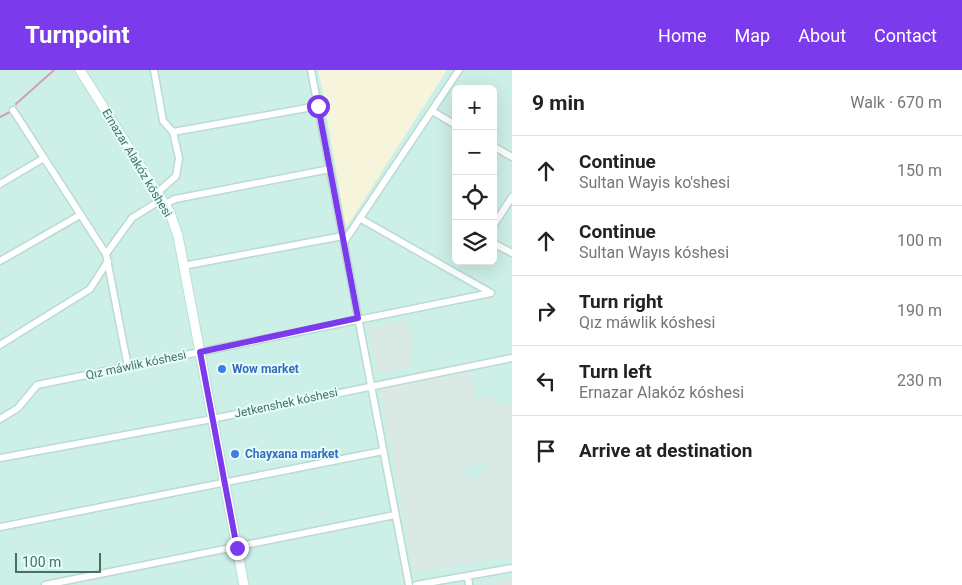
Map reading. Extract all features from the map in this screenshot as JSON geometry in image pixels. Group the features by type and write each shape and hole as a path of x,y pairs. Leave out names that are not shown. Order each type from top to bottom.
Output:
{"main road":[{"name":"Ernazar Alakóz kóshesi","path":"80,70 170,213 178,236 244,585"}],"street":[{"path":"106,254 132,218 160,199 176,176 179,158 173,132 163,121 154,70"},
{"path":"311,70 409,585"},
{"path":"184,266 343,239 361,219 459,70"},
{"path":"173,132 318,106"},
{"path":"13,110 106,254 128,367"},
{"path":"432,111 452,123"},
{"path":"497,148 512,157"},
{"path":"0,184 44,158"},
{"path":"160,199 175,199 330,169"},
{"path":"497,220 512,197"},
{"path":"0,261 80,215"},
{"name":"Qız máwlik kóshesi","path":"0,419 18,408 37,385 358,318 491,293 361,219"},
{"path":"497,245 512,253"},
{"path":"0,345 90,289 108,261"},
{"name":"Jetkenshek kóshesi","path":"0,458 212,419 512,358"},
{"path":"0,527 383,451"},
{"path":"44,585 395,515"},
{"path":"416,585 512,568"},
{"path":"468,576 469,585"}],"shaded area":[{"path":"0,70 512,70 512,585 0,585"},
{"path":"318,70 447,70 346,228 322,89"},
{"path":"407,320 414,356 409,356 411,367 378,374 368,328"},
{"path":"470,371 475,399 492,396 493,402 512,406 512,557 414,573 380,388","holes":["484,463 487,474 467,479 465,468"]},
{"path":"512,577 512,585 474,584"}],"waterway":[{"path":"16,104 54,70"},
{"path":"0,117 10,112"}],"place":[{"name":"Wow market","path":"222,369"},
{"name":"Chayxana market","path":"235,454"}],"route":[{"path":"237,548 200,352 358,318 318,106"}]}
